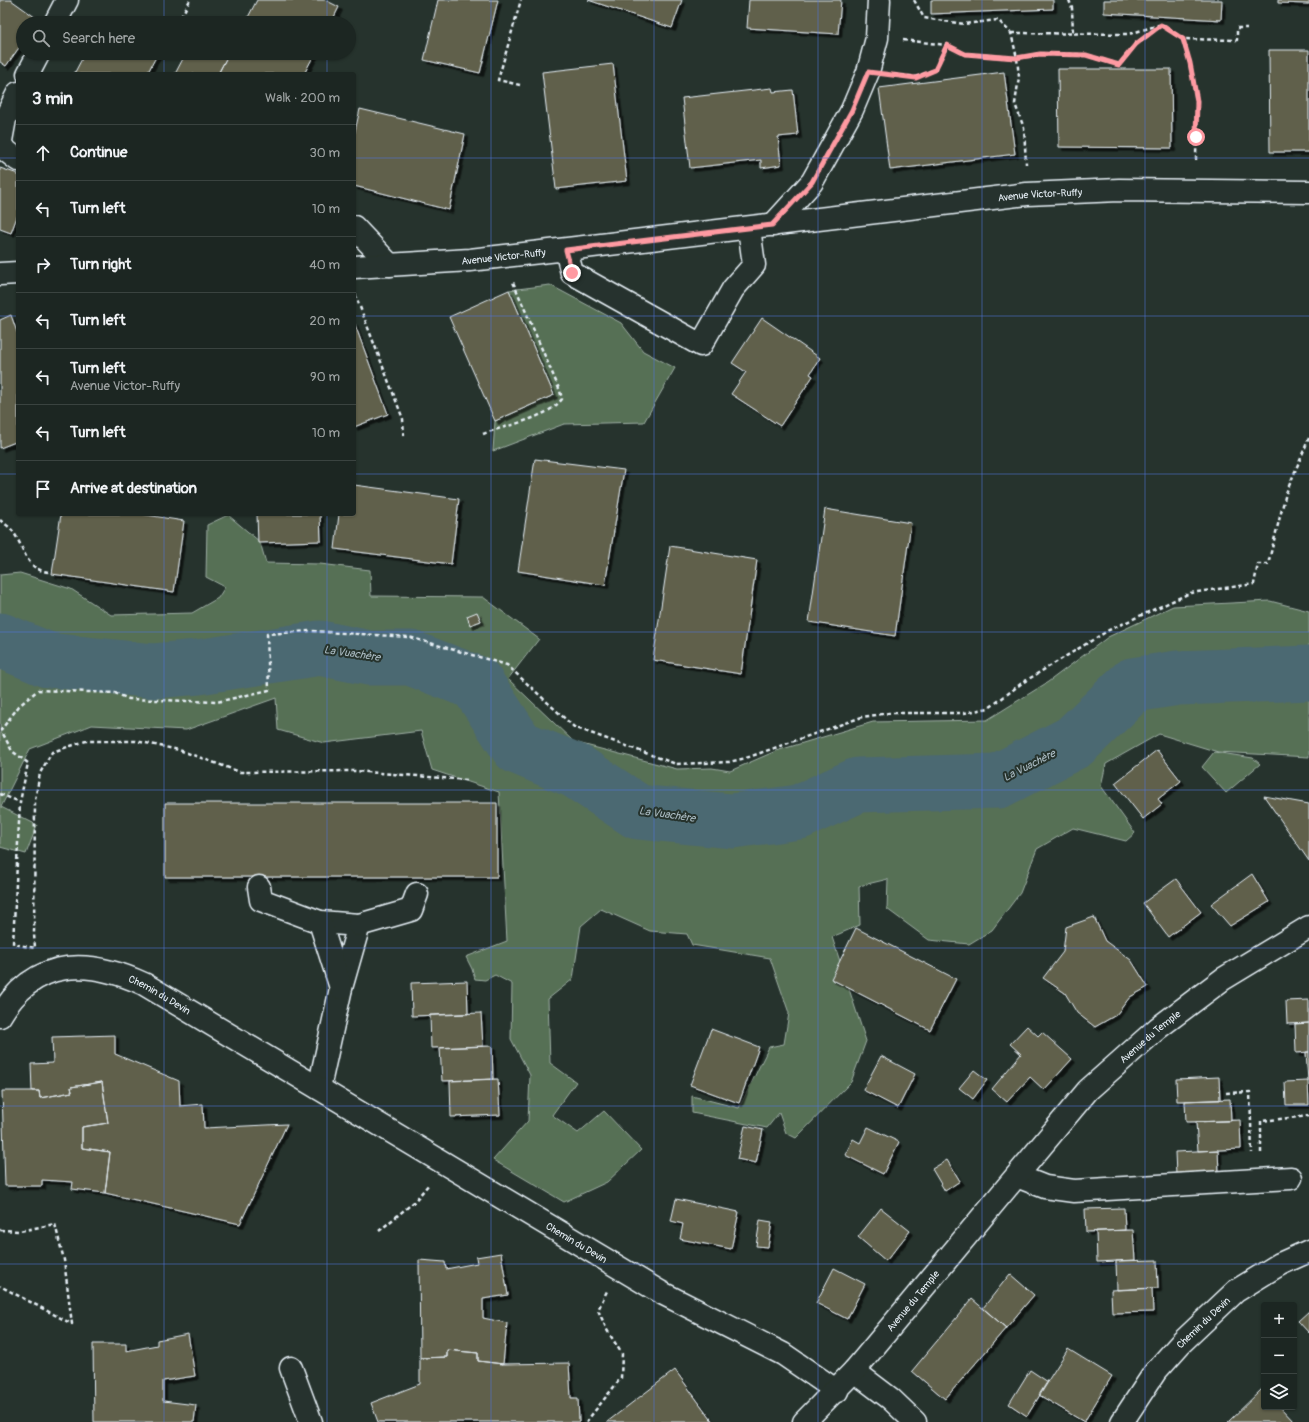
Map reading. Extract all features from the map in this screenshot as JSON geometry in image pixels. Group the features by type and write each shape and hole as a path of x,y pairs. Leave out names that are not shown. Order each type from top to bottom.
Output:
{"street":[{"path":"59,16 67,0"},
{"path":"772,225 812,182 852,110 868,72 877,38 879,0"},
{"path":"29,72 35,60"},
{"path":"16,97 5,119 0,146 16,158"},
{"name":"Avenue Victor-Ruffy","path":"356,267 470,260 566,250 1027,194 1119,190 1309,192"},
{"path":"566,250 572,273 701,345 733,289 754,265 749,228"},
{"path":"356,229 390,265"},
{"path":"0,274 16,273"},
{"path":"259,887 261,900 320,922 359,925 411,910 417,894"},
{"path":"320,922 341,988"},
{"path":"319,1088 341,988 359,925"},
{"name":"Avenue du Temple","path":"804,1422 837,1391 1088,1090 1158,1028 1224,979 1309,927"},
{"name":"Chemin du Devin","path":"0,1016 8,1002 27,983 46,972 66,967 107,970 144,984 660,1292 783,1354 837,1391"},
{"path":"1017,1176 1045,1187 1074,1191 1291,1178"},
{"name":"Chemin du Devin","path":"1122,1422 1155,1372 1182,1343 1236,1291 1280,1264 1309,1251"},
{"path":"291,1368 311,1422"},
{"path":"854,1371 916,1420"}],"path":[{"path":"182,16 190,0"},
{"path":"520,85 498,80 521,0"},
{"path":"914,0 924,18 964,24 998,20 1011,33 1019,77 1015,104 1024,128 1026,164"},
{"path":"1069,0 1072,8 1073,34"},
{"path":"877,38 947,45 965,54 1016,58 1040,54 1086,55 1119,65 1136,44 1161,25"},
{"path":"1011,33 1129,34 1161,25 1183,39 1237,40 1237,28 1247,28"},
{"path":"1183,39 1190,63 1197,101 1196,160"},
{"path":"868,72 916,78 935,70 947,45"},
{"path":"483,434 505,426 522,423 557,406 562,399 560,391 512,280"},
{"path":"356,299 403,419 404,437"},
{"path":"467,780 355,771 240,772 179,750 136,741 86,741 52,752 40,773 34,800 35,948 13,944 20,802 28,763 12,751 1,730 19,706 38,690 115,693 129,699 217,702 269,690 267,634 311,630 409,637 507,665 574,727 676,764 729,762 746,758 862,717 889,713 964,713 989,708 1022,683 1109,630 1190,593 1254,584 1258,564 1268,564 1286,493 1309,438"},
{"path":"0,520 10,528 31,566 42,571 49,572"},
{"path":"0,794 20,802"},
{"path":"1226,1093 1250,1092 1252,1148"},
{"path":"1262,1180 1261,1121 1309,1116"},
{"path":"379,1231 414,1202 446,1164"},
{"path":"0,1230 20,1231 55,1224 64,1260 72,1324 0,1286"},
{"path":"586,1422 621,1378 622,1354 607,1330 598,1310 620,1268"}],"green space":[{"path":"550,285 621,323 643,351 675,368 644,422 564,424 493,451 495,421 554,395 509,290"},
{"path":"226,516 229,516 260,542 266,563 320,564 370,570 371,596 483,597 539,639 508,679 574,742 677,769 712,768 730,771 776,751 873,722 987,720 1048,682 1108,637 1173,606 1270,601 1309,611 1309,757 1218,752 1159,734 1106,764 1101,786 1135,833 1126,841 1073,828 1037,849 1020,893 992,930 969,944 929,940 887,909 888,879 859,886 860,925 832,937 866,1041 851,1082 796,1138 786,1133 779,1113 767,1128 692,1113 692,1096 739,1108 769,1047 784,1044 789,1013 770,958 692,945 687,934 650,931 601,909 581,926 573,979 548,999 550,1063 576,1082 552,1115 578,1133 604,1111 641,1150 607,1182 564,1202 493,1160 528,1121 530,1075 511,1039 512,984 495,975 485,980 475,979 466,957 507,941 499,792 432,770 421,731 324,743 278,730 276,698 186,730 92,725 30,749 1,807 37,825 26,854 0,847 0,575 20,573 71,589 111,615 192,613 218,598 225,587 206,577 207,525"},
{"path":"1214,752 1253,758 1260,764 1226,793 1202,767"}],"building":[{"path":"0,0 11,0 33,16 16,16 16,52 6,66 0,62"},
{"path":"257,0 325,0 339,7 334,16 249,16"},
{"path":"438,0 498,0 480,73 424,60"},
{"path":"588,0 682,0 672,28"},
{"path":"749,0 841,0 838,34 747,28"},
{"path":"931,0 1053,0 1053,9 931,14"},
{"path":"1104,0 1222,0 1221,20 1104,13"},
{"path":"1278,0 1309,0 1309,4 1278,3"},
{"path":"1269,50 1309,50 1309,152 1270,152"},
{"path":"81,60 154,60 148,72 75,72"},
{"path":"182,60 225,60 219,72 176,72"},
{"path":"225,60 311,60 305,72 219,72"},
{"path":"613,64 627,181 556,189 542,72"},
{"path":"1058,69 1171,69 1172,148 1059,147"},
{"path":"1004,72 1015,154 890,170 879,88"},
{"path":"772,88 773,92 793,90 798,135 778,137 781,165 761,168 761,160 690,168 682,98"},
{"path":"360,109 465,134 449,210 356,187 356,127"},
{"path":"0,168 16,173 16,219 11,233 0,229"},
{"path":"509,290 554,395 495,421 449,317"},
{"path":"11,315 16,329 16,442 0,448 0,320"},
{"path":"762,318 820,358 810,374 813,376 780,426 731,394 746,372 732,363"},
{"path":"356,327 388,414 356,426"},
{"path":"535,459 624,470 605,585 518,571"},
{"path":"356,485 459,499 451,564 335,549 339,516 356,516"},
{"path":"825,509 911,523 895,636 809,622"},
{"path":"61,516 153,516 184,521 174,592 52,574"},
{"path":"257,516 320,516 321,541 258,543"},
{"path":"670,546 757,560 741,674 653,660"},
{"path":"477,612 481,621 470,625 467,616"},
{"path":"1157,750 1181,781 1158,799 1162,804 1143,819 1115,783"},
{"path":"1264,796 1309,804 1309,861"},
{"path":"165,803 497,803 497,877 165,877"},
{"path":"1252,874 1269,902 1230,926 1211,904"},
{"path":"1176,879 1201,912 1168,937 1143,903"},
{"path":"1094,917 1105,941 1131,960 1148,987 1130,997 1116,1015 1095,1027 1077,1013 1065,993 1043,978 1063,952 1066,927"},
{"path":"856,928 956,979 930,1030 831,979"},
{"path":"467,981 468,1014 412,1016 411,983"},
{"path":"1309,1000 1309,1023 1287,1024 1286,1001"},
{"path":"481,1013 483,1046 431,1048 430,1015"},
{"path":"1309,1023 1309,1052 1296,1053 1295,1024"},
{"path":"1027,1026 1038,1036 1042,1032 1072,1059 1044,1090 1030,1077 1007,1102 992,1089 1021,1054 1010,1044"},
{"path":"711,1029 759,1047 739,1103 690,1085"},
{"path":"115,1035 115,1054 179,1081 180,1106 203,1104 204,1128 287,1124 240,1224 105,1193 110,1152 82,1148 82,1127 108,1123 102,1082 71,1087 72,1092 40,1098 39,1091 32,1091 31,1064 53,1063 52,1037"},
{"path":"492,1046 493,1079 442,1081 440,1048"},
{"path":"1306,1052 1309,1052 1309,1081 1308,1081"},
{"path":"881,1056 915,1074 898,1108 863,1090"},
{"path":"974,1070 987,1080 973,1099 959,1088"},
{"path":"1219,1077 1220,1100 1177,1101 1176,1079"},
{"path":"498,1079 500,1115 451,1117 450,1081"},
{"path":"1308,1081 1309,1105 1286,1105 1285,1082"},
{"path":"102,1082 108,1123 82,1127 82,1148 110,1152 105,1193 72,1189 73,1182 42,1180 42,1186 5,1186 2,1091 39,1091 40,1098 72,1092 71,1087"},
{"path":"1230,1099 1231,1121 1186,1122 1185,1101"},
{"path":"1240,1120 1241,1149 1198,1151 1196,1122"},
{"path":"745,1126 763,1130 756,1163 737,1159"},
{"path":"868,1127 899,1142 883,1174 845,1155 853,1139 860,1143"},
{"path":"1218,1150 1219,1173 1176,1175 1175,1152"},
{"path":"947,1160 960,1181 945,1191 932,1169"},
{"path":"676,1199 739,1212 731,1249 680,1239 683,1224 671,1221"},
{"path":"881,1208 910,1231 886,1261 858,1237"},
{"path":"1124,1208 1125,1230 1086,1232 1085,1209"},
{"path":"760,1220 772,1222 768,1247 756,1246"},
{"path":"1133,1230 1135,1260 1097,1262 1096,1231"},
{"path":"501,1253 508,1295 483,1299 483,1318 507,1323 503,1364 478,1361 478,1353 447,1350 447,1357 420,1358 419,1260 445,1262 446,1269 477,1263 476,1257"},
{"path":"1157,1260 1158,1288 1117,1290 1116,1261"},
{"path":"834,1268 865,1284 847,1319 816,1303"},
{"path":"1010,1274 1034,1295 1006,1328 983,1308"},
{"path":"1152,1288 1153,1312 1112,1313 1111,1290"},
{"path":"972,1299 1006,1328 945,1399 912,1371"},
{"path":"1309,1311 1309,1333 1298,1321"},
{"path":"188,1334 195,1376 163,1381 163,1401 196,1405 194,1422 94,1422 93,1344 126,1344 126,1351 157,1345 157,1340"},
{"path":"1068,1349 1112,1376 1084,1422 1039,1395"},
{"path":"447,1350 478,1353 478,1361 503,1364 569,1363 571,1398 578,1398 579,1422 378,1422 371,1403 420,1384 420,1358 447,1357"},
{"path":"675,1370 713,1422 607,1422"},
{"path":"1030,1370 1048,1382 1027,1416 1009,1404"},
{"path":"1261,1390 1261,1410 1283,1410 1294,1422 1228,1422"}],"waterway":[{"name":"La Vuachère","path":"0,640 48,660 154,671 198,667 320,648 369,658 411,658 476,683 518,747 576,771 638,812 732,821 799,812 858,785 998,781 1074,742 1133,685 1178,678 1309,673"}],"route":[{"path":"572,273 566,250 772,225 812,182 852,110 868,72 916,78 935,70 947,45 965,54 1016,58 1040,54 1086,55 1119,65 1136,44 1161,25 1183,39 1190,63 1197,101 1196,137"}]}
